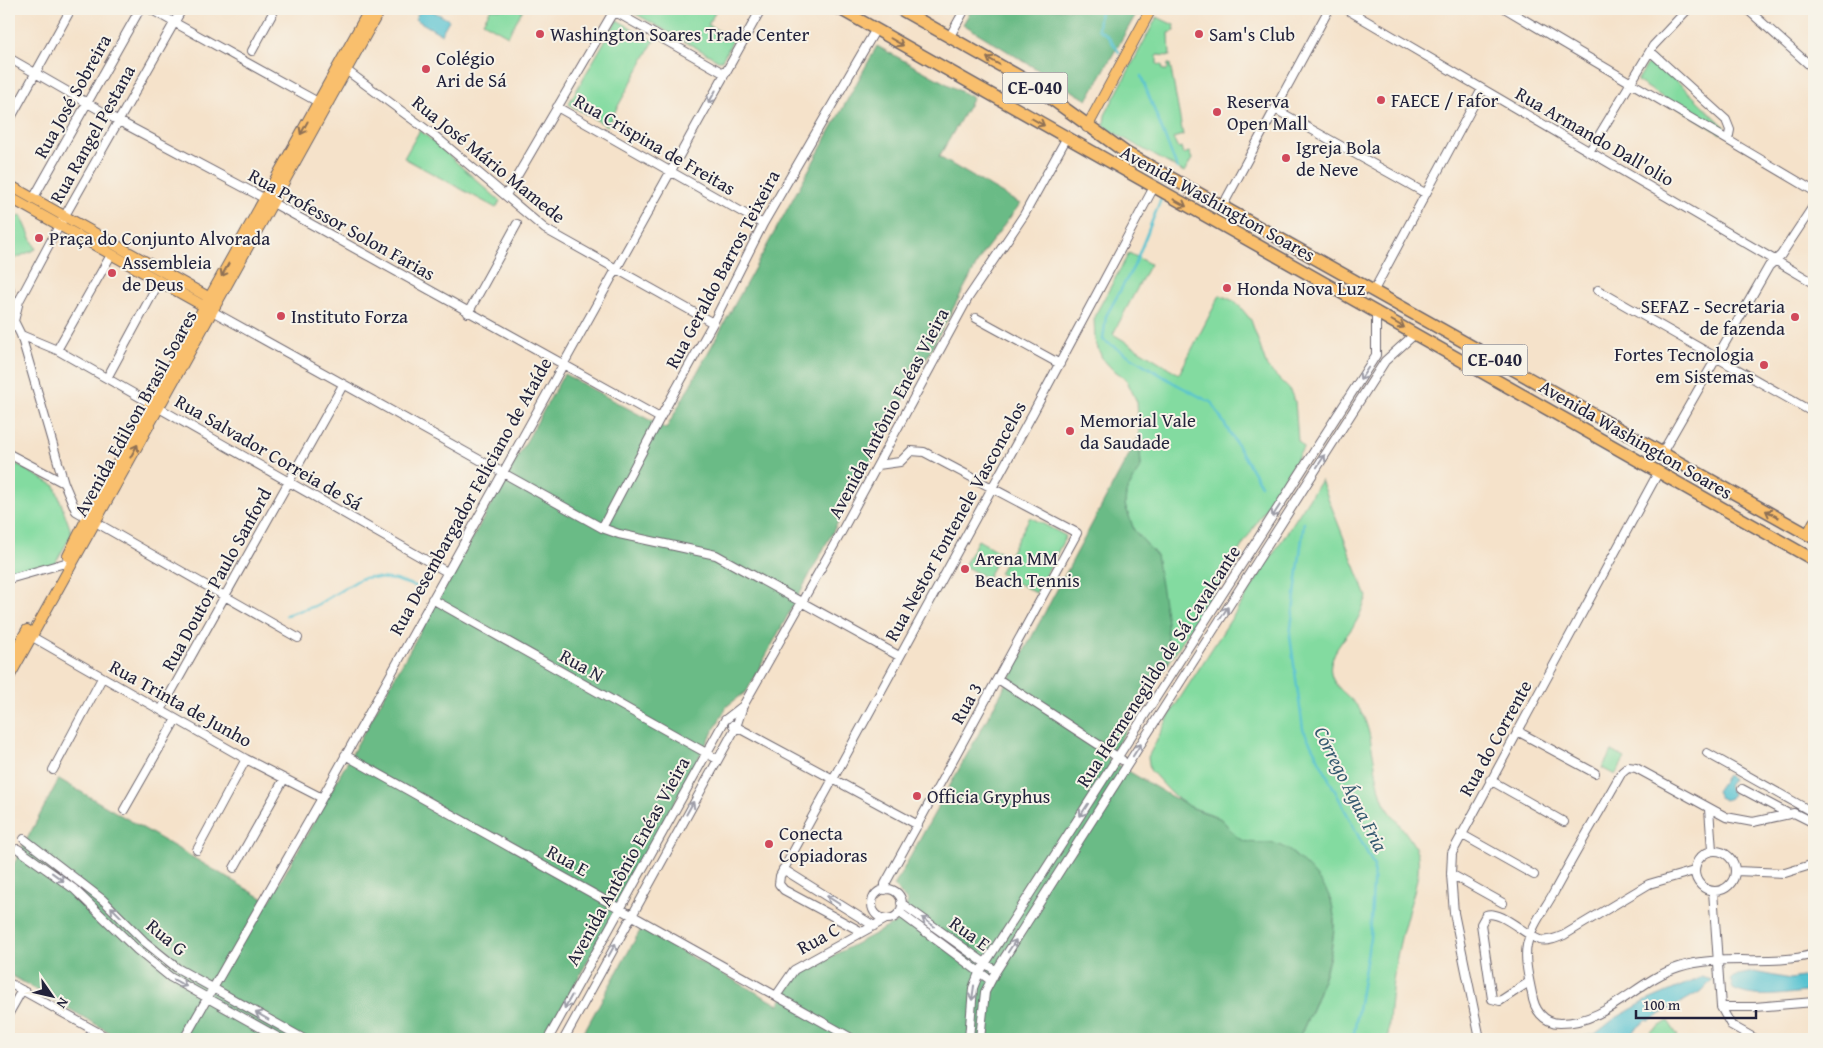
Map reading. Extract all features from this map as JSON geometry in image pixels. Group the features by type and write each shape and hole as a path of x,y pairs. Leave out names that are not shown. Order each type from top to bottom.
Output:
{"highway":[{"name":"Avenida Washington Soares","path":"840,9 1066,139 1416,334 1658,474 1814,560"},
{"name":"Avenida Washington Soares","path":"900,9 1024,79 1125,152 1811,536"}],"main road":[{"name":"Avenida Edilson Brasil Soares","path":"269,201 318,102 370,9"},
{"name":"Avenida Edilson Brasil Soares","path":"9,662 28,635 68,565 209,305 380,9"},
{"path":"1087,126 1151,9"},
{"path":"9,185 33,199 111,254 159,282 209,305"},
{"path":"9,197 62,221 209,305"},
{"path":"1811,536 1814,522"},
{"name":"Avenida Edilson Brasil Soares","path":"9,677 28,635"}],"street":[{"path":"9,121 71,9"},
{"name":"Rua José Sobreira","path":"33,199 140,9"},
{"path":"150,9 318,102"},
{"name":"Rua Rangel Pestana","path":"9,330 19,301 62,221 182,9"},
{"path":"252,51 275,9"},
{"name":"Rua Desembargador Feliciano de Ataíde","path":"184,1039 322,798 501,472 761,9"},
{"path":"950,36 965,9"},
{"path":"1222,207 1329,9"},
{"name":"Rua Armando Dall'olio","path":"1346,9 1814,283"},
{"path":"1506,9 1814,191"},
{"path":"1589,152 1650,51 1688,9"},
{"path":"1747,9 1814,70"},
{"path":"506,195 610,16 615,13 725,74"},
{"name":"Rua Geraldo Barros Teixeira","path":"602,528 713,323 763,224 876,29"},
{"path":"1650,51 1726,120 1730,130 1728,140"},
{"name":"Rua Professor Solon Farias","path":"9,58 86,103 269,201 660,418"},
{"name":"Rua José Mário Mamede","path":"346,70 414,118 545,229 713,323"},
{"path":"1373,292 1482,89"},
{"name":"Rua Crispina de Freitas","path":"557,107 671,170 763,224"},
{"path":"1275,109 1425,193"},
{"name":"Avenida Antônio Enéas Vieira","path":"564,1039 736,727 743,706 878,465 968,298 1024,215 1066,139"},
{"name":"Rua Nestor Fontenele Vasconcelos","path":"783,869 1060,364 1154,187"},
{"path":"1662,454 1719,357 1769,266 1784,252 1814,205"},
{"path":"468,312 517,224"},
{"path":"57,350 111,254"},
{"path":"107,378 159,282"},
{"path":"9,286 12,319 21,335 64,483 76,511 226,595 298,638"},
{"path":"1598,290 1814,412"},
{"path":"209,305 344,385 602,528 619,534 716,555 899,656"},
{"path":"1376,312 1376,355 1385,361"},
{"path":"976,318 1060,364"},
{"name":"Rua Hermenegildo de Sá Cavalcante","path":"980,1039 985,992 990,980 1385,361 1416,334"},
{"name":"Rua Salvador Correia de Sá","path":"21,335 57,350 447,572"},
{"name":"Rua Hermenegildo de Sá Cavalcante","path":"969,1039 973,988 979,973 1376,355"},
{"name":"Rua Doutor Paulo Sanford","path":"161,710 344,385"},
{"path":"878,465 900,462 911,451 924,452 993,487"},
{"path":"9,454 64,483"},
{"name":"Rua do Corrente","path":"1480,1039 1454,913 1451,874 1452,853 1658,474"},
{"name":"Rua 3","path":"885,890 885,884 1077,533 993,487"},
{"path":"9,579 68,565"},
{"name":"Rua N","path":"432,599 717,759"},
{"name":"Rua Trinta de Junho","path":"28,635 246,759 322,798"},
{"path":"53,770 102,678"},
{"path":"998,679 1128,764"},
{"name":"Avenida Antônio Enéas Vieira","path":"548,1039 725,720 743,706"},
{"path":"124,810 176,719"},
{"path":"725,720 918,825"},
{"path":"1518,731 1595,772"},
{"path":"1708,753 1814,813"},
{"name":"Rua E","path":"345,755 853,1039"},
{"path":"197,850 246,759"},
{"path":"1787,813 1766,820 1752,822 1733,819 1709,809 1636,768 1625,768 1530,935 1526,951 1533,1004 1548,1020 1562,1023 1576,1021 1605,1011 1677,967 1719,959 1782,960 1814,954"},
{"path":"234,868 284,779"},
{"path":"1490,780 1564,822"},
{"path":"1742,789 1787,813 1798,814 1814,823"},
{"path":"1709,809 1712,850"},
{"path":"1461,834 1534,876"},
{"name":"Rua G","path":"24,839 96,893 145,942 177,968 304,1039"},
{"name":"Rua G","path":"31,844 21,851 74,889 137,950 170,977 281,1039"},
{"path":"1712,850 1722,851 1729,855 1736,871 1729,886 1714,891 1700,885 1694,871 1700,857 1712,850"},
{"path":"1736,871 1785,873 1814,864"},
{"path":"862,932 784,890 779,883 783,869 874,926"},
{"path":"1529,982 1500,1000 1492,998 1481,924 1486,915 1493,914 1541,940 1564,935 1648,884 1694,871"},
{"path":"1451,874 1503,903"},
{"path":"858,916 872,905 876,894 885,890 894,892 901,903 899,912 886,919 877,916 872,905"},
{"path":"1714,891 1720,1003 1731,1025 1756,1039"},
{"name":"Rua E","path":"901,903 996,971"},
{"name":"Rua E","path":"899,912 990,980"},
{"name":"Rua C","path":"776,996 794,970 886,919"},
{"path":"9,983 110,1039"},
{"path":"9,1013 22,990"},
{"path":"1720,1003 1755,1008 1814,1002"},
{"path":"88,1039 93,1030"}],"green space":[{"path":"491,9 523,9 508,36 483,22"},
{"path":"627,9 717,9 708,25 734,39 722,60 718,60"},
{"path":"972,9 1139,9 1087,100 963,24"},
{"path":"1157,17 1174,25 1175,31 1169,33 1170,56 1157,55 1157,64 1162,65 1163,70 1168,70 1168,64 1170,64 1183,135 1173,138 1178,148 1181,147 1183,154 1189,152 1192,159 1184,172 1109,130 1104,125 1105,115"},
{"path":"617,20 654,41 607,126 569,103"},
{"path":"877,46 973,98 939,157 1020,204 983,253 747,691 727,706 545,1039 121,1039 9,974 9,873 59,779 269,902 564,374 666,429"},
{"path":"1652,57 1725,127 1721,134 1637,81"},
{"path":"420,130 500,201 496,208 404,158"},
{"path":"21,215 36,249 14,259 9,247 9,221"},
{"path":"1129,253 1150,264 1113,334 1179,374 1220,295 1236,302 1251,320 1267,367 1289,389 1295,401 1298,441 1304,447 1168,664 1156,555 1134,530 1125,505 1126,493 1141,466 1137,402 1126,379 1111,368 1102,358 1095,341 1094,317"},
{"path":"1139,436 1141,466 1126,493 1125,505 1134,530 1156,555 1167,621 1168,664 1108,759 1191,807 1219,818 1240,839 1276,844 1287,849 1306,866 1324,887 1331,901 1334,916 1330,952 1319,991 1298,1039 580,1039 641,929 779,1005 796,975 901,920 908,902 894,886 1013,672"},
{"path":"11,461 55,486 72,534 54,565 9,572 9,465"},
{"path":"1321,480 1367,597 1356,622 1335,652 1331,664 1332,678 1340,689 1356,704 1365,719 1384,802 1417,851 1419,864 1417,881 1395,966 1388,1039 1298,1039 1319,991 1331,952 1334,916 1328,894 1312,872 1287,849 1275,844 1249,843 1239,839 1221,819 1189,806 1178,799 1150,770 1148,757 1173,709"},
{"path":"1030,517 1066,536 1036,593 999,573"},
{"path":"978,540 1001,553 987,578 964,566"},
{"path":"1612,751 1625,758 1615,775 1602,768"},
{"path":"1668,1021 1678,1036 1674,1039 1640,1039"}],"water":[{"path":"421,9 429,9 449,20 441,34 415,19"},
{"path":"1727,775 1733,779 1728,786 1732,794 1730,798 1725,800 1719,797 1716,791"},
{"path":"1754,972 1790,979 1814,975 1814,991 1752,995 1733,989 1730,979 1738,975"},
{"path":"1702,977 1712,980 1703,990 1649,1021 1647,1020 1633,1033 1621,1039 1571,1039 1595,1034 1614,1019 1644,1002"}],"waterway":[{"name":"Córrego Água Fria","path":"1100,9 1098,29 1107,35 1119,52"},
{"name":"Córrego Água Fria","path":"1141,76 1177,168"},
{"name":"Córrego Água Fria","path":"1161,199 1134,266 1106,316 1103,340 1174,383 1212,403 1261,485"},
{"name":"Córrego Água Fria","path":"1304,522 1290,636 1303,729 1374,866 1370,938 1353,1039"},
{"path":"286,615 315,606 360,579 369,577 396,580 418,587"}],"place":[{"name":"Washington Soares Trade Center","path":"540,34"},
{"name":"Sam's Club","path":"1199,34"},
{"name":"Colégio Ari de Sá","path":"426,69"},
{"name":"FAECE / Fafor","path":"1381,100"},
{"name":"Reserva Open Mall","path":"1217,112"},
{"name":"Igreja Bola de Neve","path":"1286,158"},
{"name":"Praça do Conjunto Alvorada","path":"39,238"},
{"name":"Assembleia de Deus","path":"112,273"},
{"name":"Honda Nova Luz","path":"1227,288"},
{"name":"Instituto Forza","path":"281,316"},
{"name":"SEFAZ - Secretaria de fazenda","path":"1795,317"},
{"name":"Fortes Tecnologia em Sistemas","path":"1764,365"},
{"name":"Memorial Vale da Saudade","path":"1070,431"},
{"name":"Arena MM Beach Tennis","path":"965,569"},
{"name":"Officia Gryphus","path":"917,796"},
{"name":"Conecta Copiadoras","path":"769,844"}]}
